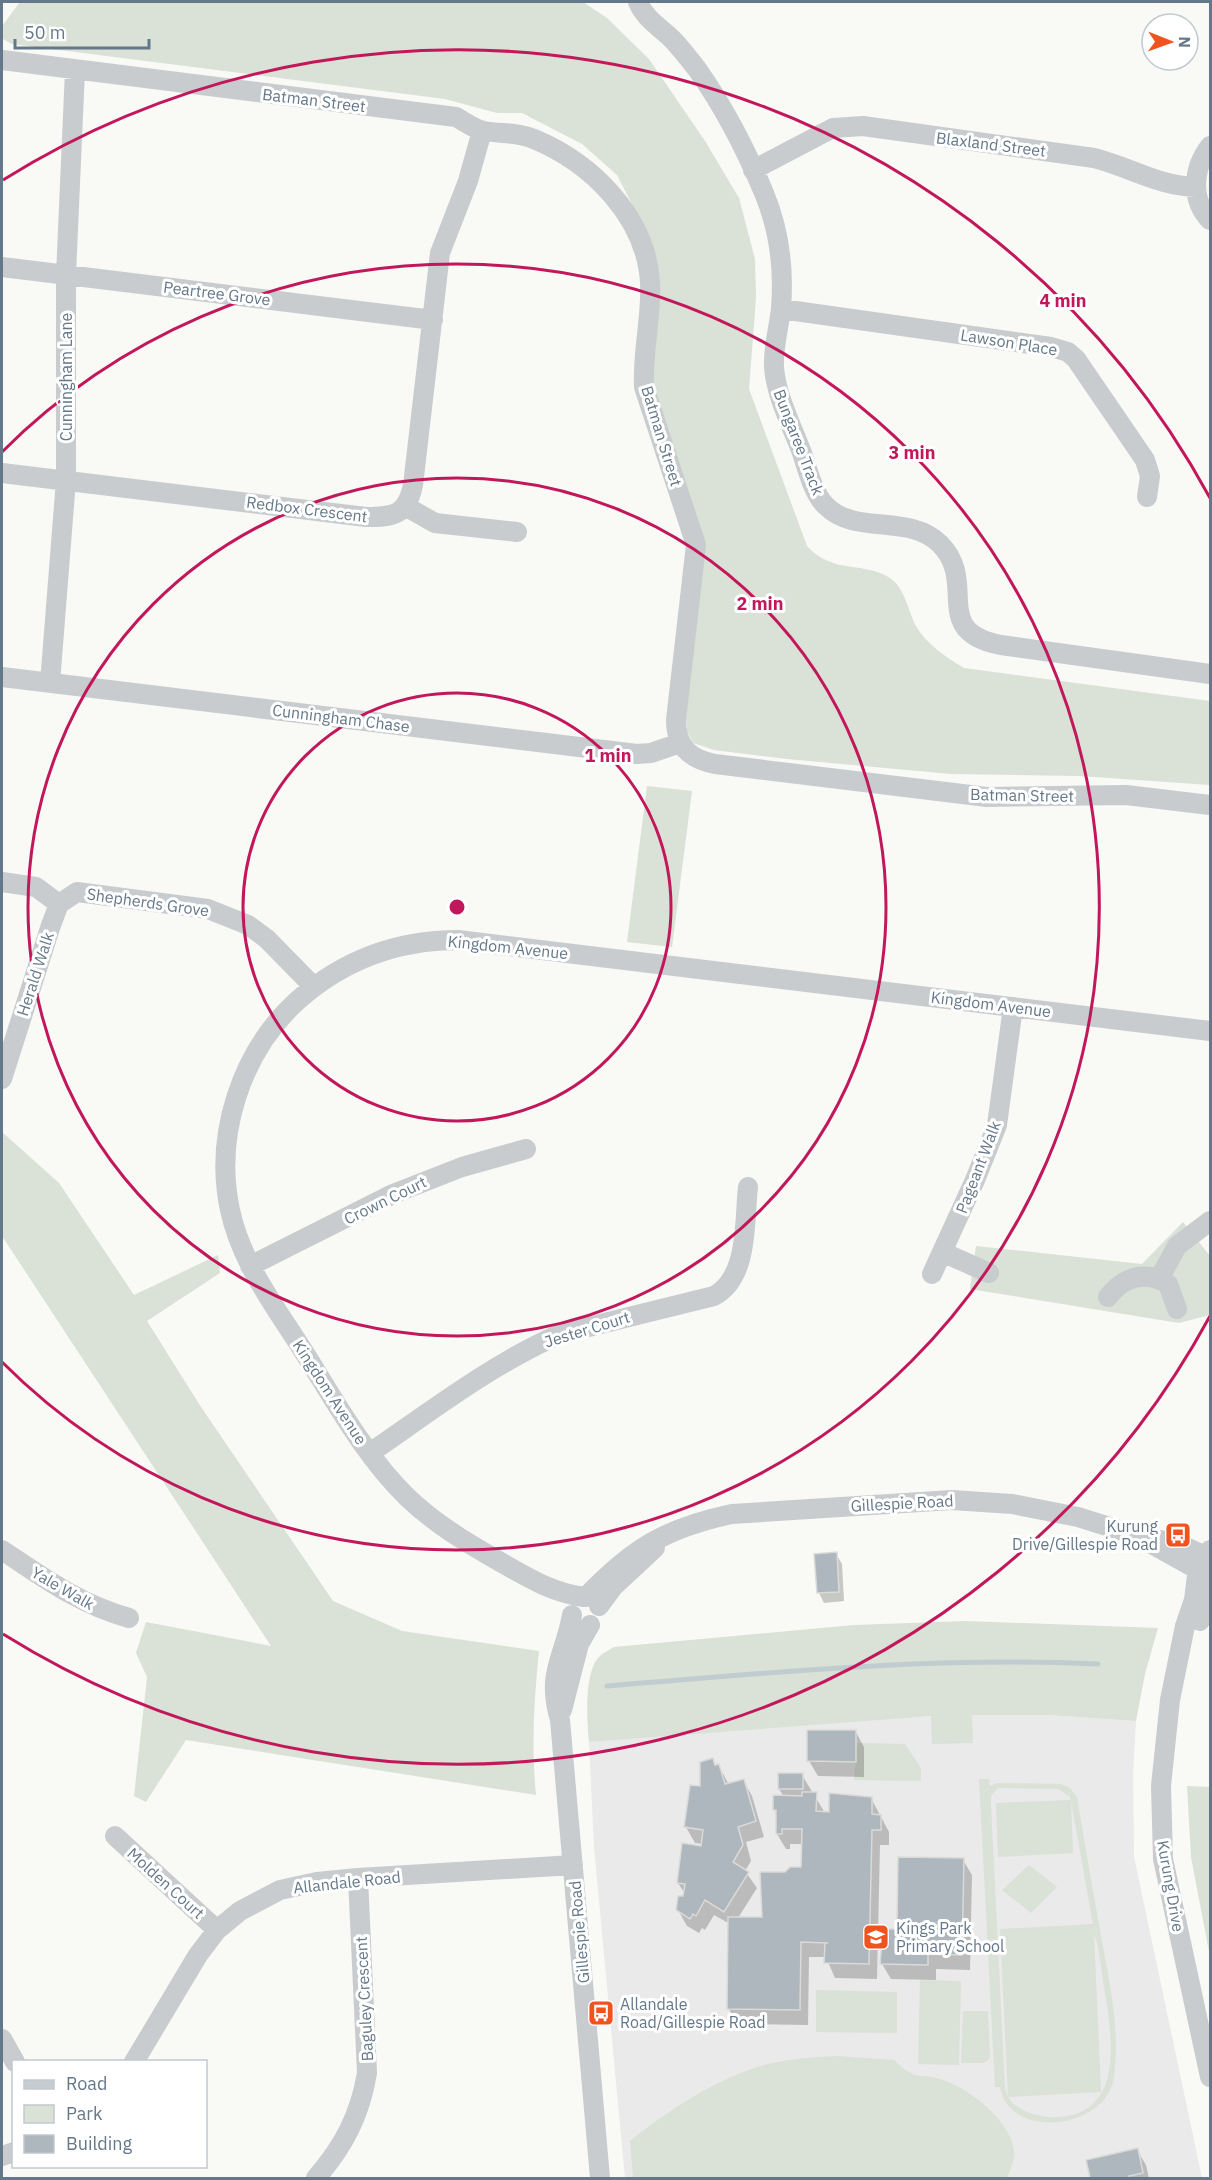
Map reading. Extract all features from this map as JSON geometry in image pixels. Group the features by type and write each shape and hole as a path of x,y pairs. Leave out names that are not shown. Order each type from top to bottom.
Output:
{"street":[{"name":"Bungaree Track","path":"638,2 651,22 674,42 697,70 728,118 764,193 777,236 782,280 775,349 776,382 817,494 828,508 840,516 918,530 940,544 956,569 958,614 972,636 1001,645 1210,674"},
{"path":"648,2 651,22"},
{"name":"Batman Street","path":"2,60 456,117 482,131 514,133 531,137 587,170 623,208 646,259 650,305 643,370 644,387 696,545 676,720 680,743 692,758 716,764 987,797 1125,795 1210,805"},
{"name":"Cunningham Lane","path":"50,683 66,480 66,275 75,70"},
{"name":"Blaxland Street","path":"753,170 833,128 863,126 1094,158 1118,164 1162,183 1196,187"},
{"path":"482,131 468,181 444,237 413,485 405,506 426,520 441,525 517,532"},
{"path":"1210,146 1200,163 1196,187 1197,199 1210,220"},
{"name":"Peartree Grove","path":"2,267 433,320"},
{"name":"Lawson Place","path":"780,309 1051,346 1068,352 1084,368 1145,460 1149,476 1147,497"},
{"name":"Redbox Crescent","path":"2,473 366,517 394,515 405,506"},
{"name":"Cunningham Chase","path":"2,677 638,754 651,753 680,743"},
{"path":"2,882 36,887 59,904"},
{"name":"Shepherds Grove","path":"59,904 70,895 85,892 185,904 228,915 267,939 314,987"},
{"name":"Herald Walk","path":"2,1079 59,904"},
{"name":"Kingdom Avenue","path":"571,1614 543,1587 447,1531 405,1496 370,1453 250,1266 229,1208 225,1162 231,1117 246,1070 259,1047 289,1009 314,987 340,969 386,950 421,942 458,940 1210,1031"},
{"name":"Pageant Walk","path":"932,1274 979,1172 997,1125 1013,1007"},
{"name":"Crown Court","path":"250,1266 413,1186 462,1167 526,1149"},
{"name":"Jester Court","path":"370,1453 508,1360 536,1345 577,1329 714,1296 724,1291 738,1266 748,1187"},
{"path":"1159,1279 1176,1246 1210,1221"},
{"path":"942,1252 989,1273"},
{"path":"1108,1298 1124,1281 1148,1276 1167,1284 1177,1309"},
{"name":"Gillespie Road","path":"590,1600 621,1561 642,1545 688,1525 732,1514 952,1500 988,1501 1046,1509 1138,1536 1177,1543 1206,1561"},
{"name":"Yale Walk","path":"2,1550 70,1596 90,1606 129,1618"},
{"name":"Kurung Drive","path":"1206,1561 1185,1626 1165,1733 1161,1786 1161,1830 1172,1902 1210,2077"},
{"name":"Kurung Drive","path":"1180,1658 1203,1614 1210,1586"},
{"name":"Kingdom Avenue","path":"543,1587 590,1600"},
{"path":"590,1600 600,1615 590,1625 577,1623 571,1614 575,1601 590,1600"},
{"name":"Gillespie Road","path":"571,1614 566,1641 555,1667 554,1699 560,1720 600,2178"},
{"name":"Gillespie Road","path":"560,1720 577,1650 590,1625"},
{"name":"Molden Court","path":"115,1836 217,1930"},
{"name":"Allandale Road","path":"135,2060 198,1955 217,1930 240,1911 280,1890 317,1881 573,1865"},
{"name":"Baguley Crescent","path":"316,2178 342,2147 353,2127 363,2101 367,2073 358,1878"},
{"path":"2,2039 14,2060"}],"shaded area":[{"name":"Kings Park Primary School","path":"1048,1715 1136,1721 1133,1774 1134,1857 1202,2178 625,2178 594,1847 589,1742 880,1718"}],"green space":[{"path":"20,2 583,2 607,18 649,59 705,141 739,198 755,259 756,298 749,389 807,546 827,561 870,570 890,578 903,594 920,633 937,650 964,668 1210,701 1210,785 1080,776 951,774 787,759 714,750 693,743 687,731 686,717 703,551 652,388 637,214 617,175 582,144 522,113 497,113 445,99 12,44 3,39 2,26"},
{"path":"647,786 692,791 672,947 627,942"},
{"path":"2,1132 59,1183 134,1295 218,1255 220,1273 147,1321 201,1407 333,1601 402,1631 539,1651 534,1723 536,1795 186,1740 146,1802 134,1796 147,1677 136,1653 146,1622 271,1646 2,1236"},
{"path":"1183,1222 1210,1256 1210,1315 1179,1323 970,1289 976,1246 1142,1264"},
{"path":"966,1621 1158,1628 1145,1674 1136,1721 1048,1715 972,1715 973,1743 932,1744 931,1716 589,1742 588,1687 590,1675 598,1658 614,1647 854,1625"},
{"path":"857,1743 905,1744 921,1768 921,1781 854,1780"},
{"path":"979,1779 989,1779 990,1786 997,1783 1060,1784 1069,1787 1077,1797 1113,2008 1116,2041 1114,2076 1108,2094 1095,2108 1078,2117 1058,2122 1038,2121 1021,2116 1007,2104 1000,2087 995,2087","holes":["998,1788 1058,1789 1070,1797 1070,1800 996,1803 998,1857 1073,1853 1071,1801 1093,1924 1000,1929 1008,2096 1005,2089 991,1805 991,1796","1094,1934 1099,1953 1110,2030 1111,2052 1102,2092 1090,2106 1072,2115 1047,2117 1030,2113 1020,2109 1008,2097 1101,2092"]},
{"path":"1187,1786 1210,1787 1210,1957 1191,1857"},
{"path":"1029,1865 1057,1887 1031,1913 1002,1890"},
{"path":"920,1980 961,1981 959,2065 918,2064"},
{"path":"816,1990 897,1992 897,2033 816,2032"},
{"path":"963,2011 988,2011 990,2058 984,2063 961,2063"},
{"path":"837,2056 894,2060 902,2068 915,2075 939,2079 968,2093 989,2109 1006,2129 1014,2151 1007,2178 633,2178 630,2141 695,2096 731,2077 768,2064 802,2058"}],"building":[{"path":"837,1552 839,1592 817,1593 814,1554"},
{"path":"807,1730 856,1730 856,1762 807,1761"},
{"path":"713,1758 715,1765 719,1764 725,1784 744,1779 756,1821 738,1827 743,1845 733,1862 749,1872 724,1912 705,1900 696,1916 693,1914 690,1919 676,1910 678,1896 683,1896 685,1884 677,1883 682,1843 701,1846 703,1830 684,1827 690,1785 700,1786 700,1762"},
{"path":"778,1773 803,1773 803,1789 778,1789"},
{"path":"802,1792 817,1792 816,1811 829,1812 829,1793 872,1797 872,1814 881,1815 881,1830 872,1830 869,1964 824,1963 825,1943 828,1943 801,1942 800,2010 727,2009 728,1917 762,1917 760,1872 785,1872 790,1867 801,1867 802,1829 782,1829 782,1834 776,1834 776,1810 773,1810 773,1795 802,1796"},
{"path":"898,1857 964,1858 962,1955 928,1954 928,1965 880,1964 883,1929 911,1929 911,1923 897,1922"},
{"path":"1138,2148 1143,2173 1129,2176 1130,2178 1090,2178 1086,2160"}],"waterway":[{"path":"607,1686 913,1664 975,1662 1098,1664"}],"place":[{"name":"Kurung Drive/Gillespie Road","path":"1178,1535"},
{"name":"Kings Park Primary School","path":"876,1937"},
{"name":"Allandale Road/Gillespie Road","path":"601,2013"}]}
